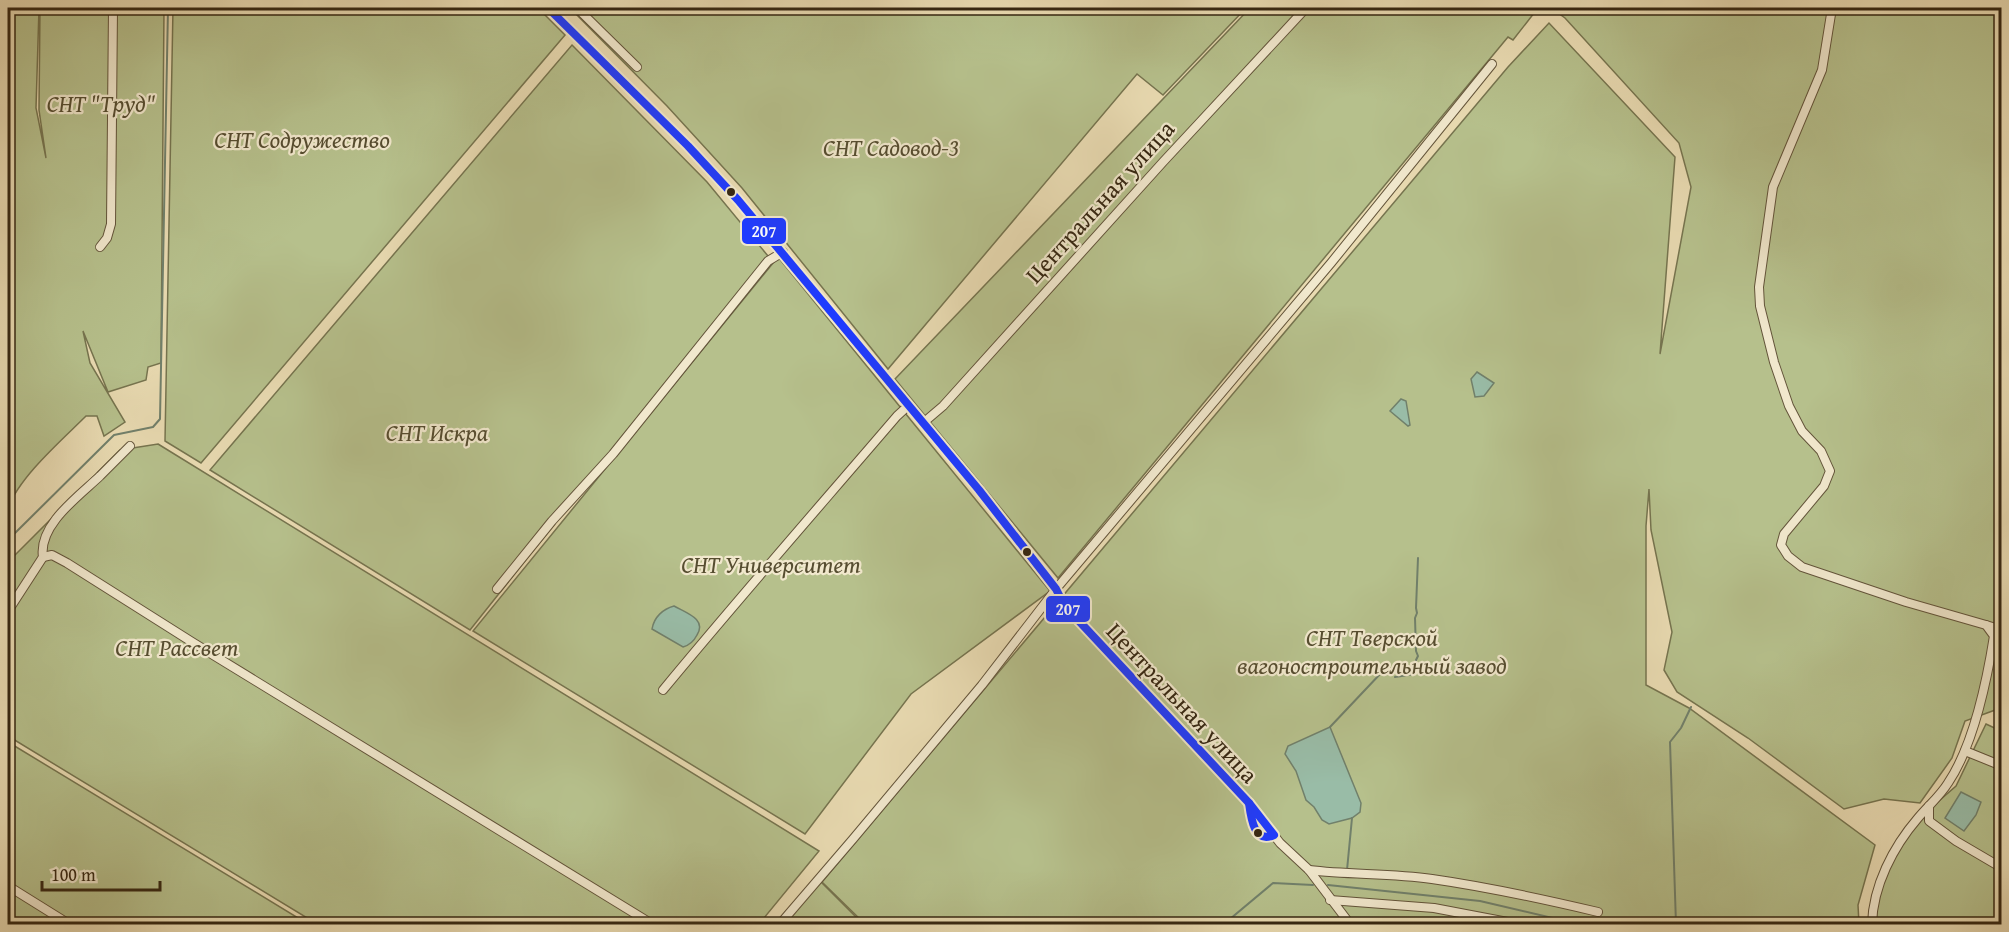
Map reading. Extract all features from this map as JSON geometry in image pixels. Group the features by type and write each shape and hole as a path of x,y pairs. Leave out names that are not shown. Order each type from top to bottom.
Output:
{"street":[{"path":"100,247 107,238 111,224 113,8"},
{"name":"Центральная улица","path":"548,8 688,146 783,252 1056,589 1064,605 1249,803 1280,843 1322,885 1330,900 1350,924"},
{"path":"577,8 637,67"},
{"name":"Центральная улица","path":"923,423 943,406 1163,162 1306,8"},
{"path":"1832,8 1822,70 1773,187 1759,287 1760,306 1774,362 1789,406 1802,431 1821,452 1830,471 1824,486 1785,534 1781,545 1788,556 1802,567 1906,602 2001,630"},
{"path":"780,924 982,685 1056,589 1331,263 1492,64"},
{"path":"496,589 552,521 613,454 768,261 783,252"},
{"path":"663,690 897,416 909,405"},
{"path":"8,611 43,557 42,547 48,530 67,507 130,446"},
{"path":"43,557 52,555 67,563 329,727 652,924"},
{"path":"1880,924 1872,921 1876,893 1895,850 1906,832 1948,783 1965,751 1993,647 1994,636 1986,625"},
{"path":"1965,751 2001,766"},
{"path":"1929,806 1929,821 1956,842 2001,868"},
{"path":"1309,870 1430,879 1515,893 1598,912"},
{"path":"8,886 69,924"},
{"path":"1330,900 1434,908 1518,924"}],"green space":[{"name":"СНТ \"Труд\"","path":"8,8 39,8 36,108 46,158 39,110 40,8 164,8 161,363 148,367 146,380 108,392 83,331 90,363 125,422 104,436 97,416 86,416 32,471 8,508"},
{"name":"СНТ Содружество","path":"173,8 538,8 565,35 201,463 165,441"},
{"name":"СНТ Садовод-3","path":"570,8 1246,8 1163,95 1137,74 888,369 742,188 667,106"},
{"path":"1250,8 1538,8 1513,40 1508,37 1058,578 895,379"},
{"name":"СНТ Тверской вагоностроительный завод","path":"1551,8 2001,8 2001,713 1998,709 1965,721 1952,758 1920,803 1884,799 1844,809 1748,738 1677,692 1664,670 1672,632 1651,530 1649,489 1646,526 1646,685 1689,708 1875,845 1858,905 1859,924 865,924 822,882 1508,67 1549,23 1675,157 1660,354 1691,187 1679,143 1565,18"},
{"name":"СНТ Искра","path":"572,45 707,182 768,256 470,630 210,470"},
{"name":"СНТ Университет","path":"778,257 1050,591 911,694 805,834 473,631"},
{"name":"СНТ Рассвет","path":"158,444 819,851 759,924 317,924 8,736 8,562 120,450"},
{"path":"1986,724 2001,731 2001,924 1875,924 1873,909 1882,879 1916,821 1956,786"},
{"path":"8,742 308,924 8,924"},
{"path":"816,877 863,924 775,924"}],"shaded area":[{"path":"1477,372 1494,383 1484,396 1475,397 1471,379"},
{"path":"1401,399 1406,401 1410,425 1408,426 1390,411"},
{"path":"674,606 694,617 699,625 695,639 683,647 652,629 660,614"},
{"path":"1330,727 1361,803 1360,812 1352,818 1329,824 1322,820 1314,807 1306,800 1296,771 1285,754 1288,746"},
{"path":"1961,792 1981,802 1976,815 1964,831 1945,818"}],"waterway":[{"path":"8,540 114,435 153,427 160,419 168,8"},
{"path":"1395,677 1415,674 1418,656 1415,618 1418,558"},
{"path":"1330,727 1382,672"},
{"path":"1676,924 1670,742 1681,728 1691,707"},
{"path":"1347,870 1352,818"},
{"path":"1224,924 1273,883 1313,885"},
{"path":"1328,885 1480,901 1578,924"}],"transit line":[{"name":"207","path":"548,8 688,146 738,200 979,490 1056,589 1064,605 1249,803"},
{"name":"207","path":"1249,803 1274,835 1267,837 1258,833 1249,803"}]}
